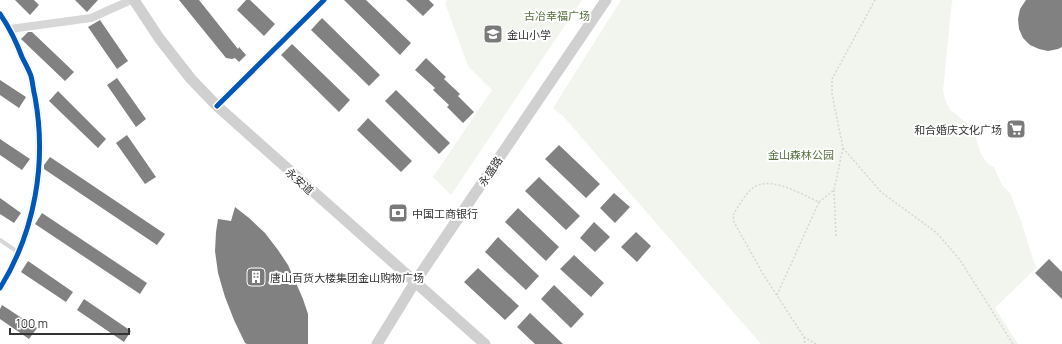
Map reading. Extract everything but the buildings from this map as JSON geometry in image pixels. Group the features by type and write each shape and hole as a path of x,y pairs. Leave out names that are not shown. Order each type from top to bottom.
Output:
{"main road":[{"name":"永安道","path":"132,0 191,79 217,106 485,344"},
{"name":"永盛路","path":"370,344 598,0"},
{"name":"永盛路","path":"377,344 413,280 606,0"}],"street":[{"path":"10,29 91,18 132,0"},
{"path":"217,106 324,0"},
{"path":"0,14 10,29 31,76 39,126 40,150 36,194 25,236 8,276 0,288"}],"lane":[{"path":"0,240 18,253"}],"path":[{"path":"836,237 834,190 842,148 832,94 832,79 875,0"},
{"path":"842,148 881,192 937,233 960,260 1013,344"},
{"path":"805,344 804,337 763,274 734,222 733,215 743,198 756,186 766,183 786,187 819,202"},
{"path":"777,296 819,202 834,190"},
{"path":"804,337 816,344"}],"green space":[{"name":"古冶幸福广场","path":"447,0 582,0 451,195 433,177 492,90 468,66 445,3"},
{"name":"金山森林公园","path":"621,0 952,0 943,91 946,102 950,110 966,123 975,135 981,154 987,163 994,167 1002,185 1010,193 1021,221 1036,268 995,308 1018,344 761,344 563,116 553,108"}],"cycle path":[{"path":"217,106 324,0"},
{"path":"0,14 12,34 31,76 35,97 40,146 35,196 30,220 22,244 0,288"}],"place":[{"name":"金山小学","path":"493,34"},
{"name":"和合婚庆文化广场","path":"1016,129"},
{"name":"中国工商银行","path":"398,213"},
{"name":"唐山百货大楼集团金山购物广场","path":"256,277"}]}
